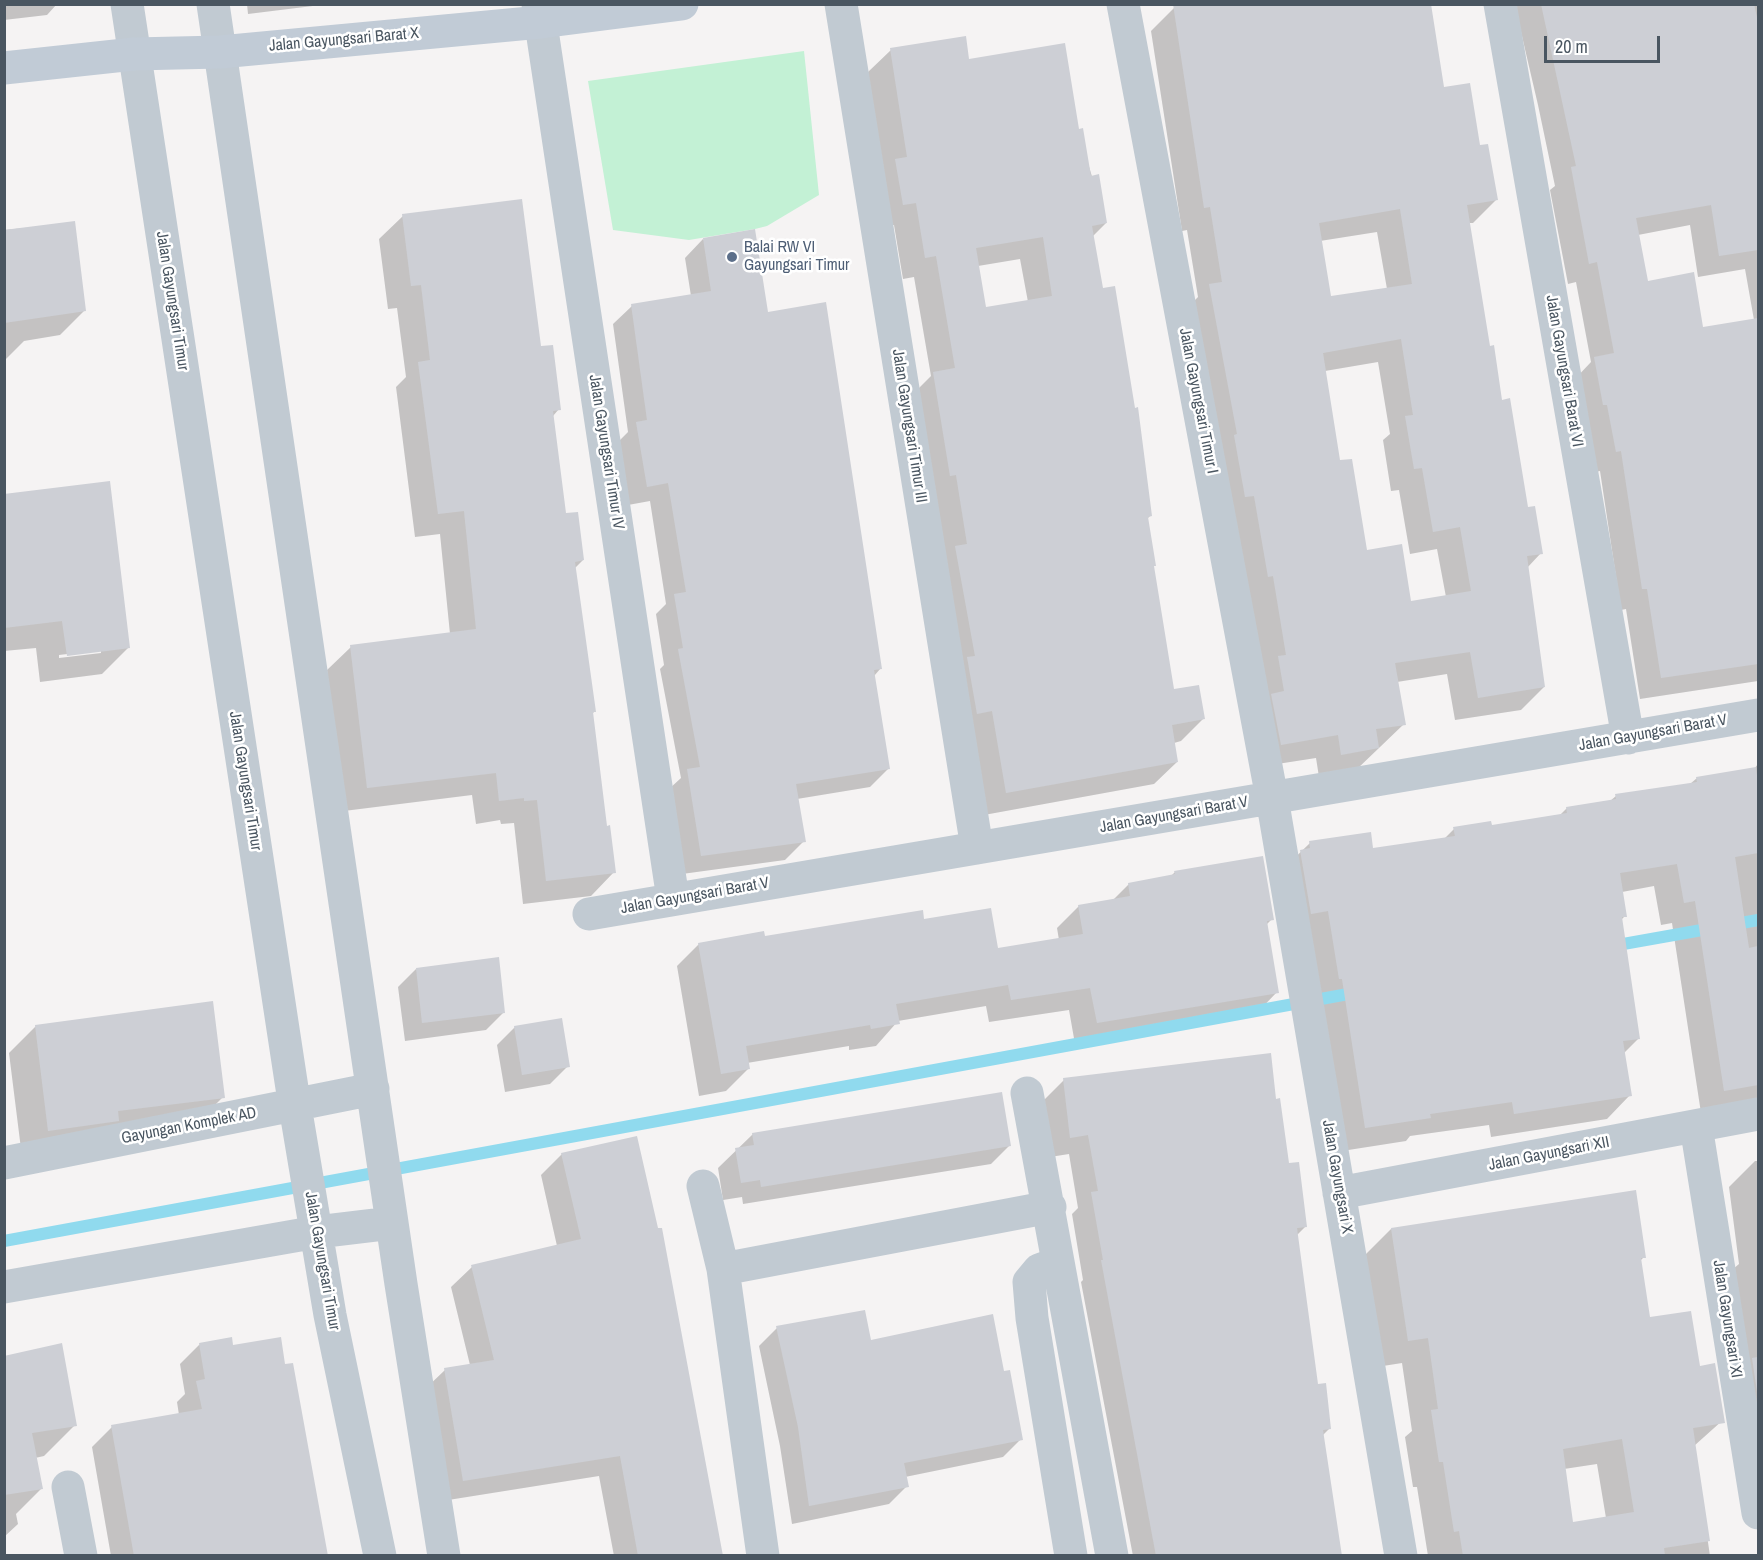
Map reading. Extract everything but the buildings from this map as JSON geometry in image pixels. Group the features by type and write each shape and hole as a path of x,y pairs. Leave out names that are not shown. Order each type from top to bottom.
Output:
{"street":[{"name":"Jalan Gayungsari Timur","path":"127,4 297,1120 330,1315 380,1556"},
{"path":"213,4 390,1210 444,1556"},
{"name":"Jalan Gayungsari Barat X","path":"4,68 134,54 220,52 540,13 682,4"},
{"name":"Jalan Gayungsari Timur III","path":"841,4 977,848"},
{"name":"Jalan Gayungsari Timur I","path":"1123,4 1272,798"},
{"name":"Jalan Gayungsari Barat VI","path":"1500,4 1628,738"},
{"name":"Jalan Gayungsari Timur IV","path":"540,13 673,899"},
{"name":"Jalan Gayungsari Barat V","path":"589,914 1758,715"},
{"name":"Jalan Gayungsari X","path":"1272,798 1401,1556"},
{"name":"Gayungan Komplek AD","path":"4,1163 297,1120 373,1089"},
{"path":"1027,1093 1050,1207 1058,1263 1112,1556"},
{"name":"Jalan Gayungsari XII","path":"1339,1193 1758,1114"},
{"name":"Jalan Gayungsari XI","path":"1696,1126 1758,1513"},
{"path":"703,1186 723,1269 763,1556"},
{"path":"723,1269 1050,1207"},
{"path":"4,1287 315,1221 390,1210"},
{"path":"1058,1263 1040,1270 1029,1282 1032,1318 1071,1556"},
{"path":"68,1486 81,1556"}],"green space":[{"path":"804,51 819,195 767,226 755,229 689,240 613,230 588,81"}],"waterway":[{"path":"1612,946 1758,920"},
{"path":"4,1241 1359,992"}],"place":[{"name":"Balai RW VI Gayungsari Timur","path":"732,257"}]}
